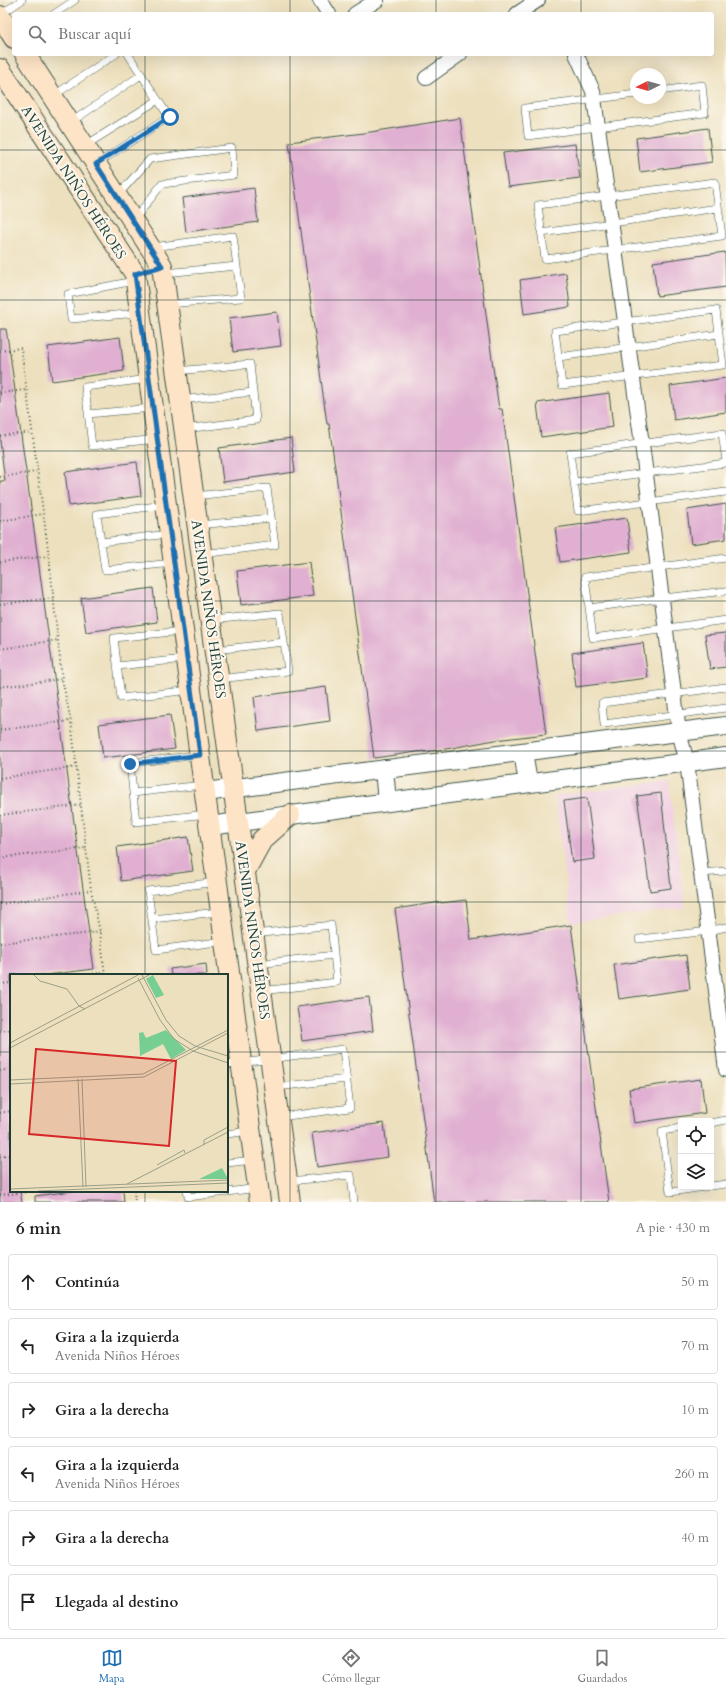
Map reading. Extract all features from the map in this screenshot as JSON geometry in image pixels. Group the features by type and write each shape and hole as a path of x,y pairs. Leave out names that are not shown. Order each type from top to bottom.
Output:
{"main road":[{"name":"AVENIDA NIÑOS HÉROES","path":"26,56 150,247 163,270 290,1202"},
{"name":"AVENIDA NIÑOS HÉROES","path":"0,69 136,277 165,505 225,941 227,974"},
{"path":"136,277 163,270"},
{"path":"170,538 201,552"},
{"path":"245,871 262,840 290,815"},
{"name":"AVENIDA NIÑOS HÉROES","path":"228,981 230,1008 235,1036 234,1064 250,1131 259,1195"}],"street":[{"path":"320,0 327,12"},
{"path":"358,12 377,0"},
{"path":"521,12 536,0"},
{"path":"426,78 457,56"},
{"path":"577,56 593,91 659,568 678,723 687,762 726,1070"},
{"path":"204,788 234,788 523,752 678,723 726,726"},
{"path":"523,752 528,783"},
{"path":"208,820 239,822 726,757"},
{"path":"384,769 388,802"}],"lane":[{"path":"15,12 22,0"},
{"path":"57,12 75,0"},
{"path":"5,28 12,16"},
{"path":"52,97 113,56"},
{"path":"96,164 170,117 129,56"},
{"path":"69,123 142,75"},
{"path":"630,95 524,108 528,136 706,113 702,85 666,90"},
{"path":"84,146 158,100"},
{"path":"117,196 150,159 232,148 234,175 162,184 133,221"},
{"path":"715,182 718,208 722,236 544,259 538,205 715,182"},
{"path":"541,233 718,208"},
{"path":"150,247 233,236 241,298 167,304"},
{"path":"163,270 237,266"},
{"path":"136,277 68,294 71,319 140,313"},
{"path":"716,310 719,334 723,364 562,385 555,331 716,310"},
{"path":"559,357 719,334"},
{"path":"176,371 250,364 256,420 184,429"},
{"path":"149,379 85,387 92,446 157,439"},
{"path":"180,400 253,392"},
{"path":"88,414 153,408"},
{"path":"574,482 726,462 722,433 570,453 574,482 578,511 726,492"},
{"path":"194,496 267,488 275,545 201,552"},
{"path":"165,505 97,514 104,570 173,563"},
{"path":"198,525 271,518"},
{"path":"101,542 170,538"},
{"path":"726,558 585,578 594,638 726,620"},
{"path":"589,608 726,591"},
{"path":"211,620 280,613 288,671 219,679"},
{"path":"183,631 114,638 121,698 191,690"},
{"path":"215,650 284,642"},
{"path":"117,666 186,659"},
{"path":"726,687 602,703 604,724 678,723 726,708"},
{"path":"200,755 130,764 136,822 208,820"},
{"path":"133,793 204,788"},
{"path":"701,873 726,871"},
{"path":"217,882 148,891 156,950 225,941"},
{"path":"152,919 221,912"},
{"path":"254,934 331,925 337,982 261,991"},
{"path":"638,939 708,931 726,927"},
{"path":"258,964 334,955"},
{"path":"234,1064 343,1049 350,1108 278,1118"},
{"path":"274,1088 347,1079"},
{"path":"714,1122 726,1120"},
{"path":"678,1128 662,1131 670,1192 684,1190"},
{"path":"228,1134 250,1131"},
{"path":"228,1163 254,1160"},
{"path":"287,1181 351,1174 354,1202"},
{"path":"714,1186 726,1184"},
{"path":"187,1192 188,1197 259,1195"}],"path":[{"path":"0,351 21,348 36,472 49,556 62,678 71,721 86,848 100,932 105,974"},
{"path":"0,394 25,390"},
{"path":"0,436 31,432"},
{"path":"0,477 36,472"},
{"path":"0,521 43,514"},
{"path":"0,562 49,556"},
{"path":"0,604 54,598"},
{"path":"0,649 58,640"},
{"path":"0,687 62,678"},
{"path":"0,730 71,721"},
{"path":"0,778 77,767"},
{"path":"0,815 82,805"},
{"path":"0,858 86,848"},
{"path":"0,904 92,890"},
{"path":"0,944 100,932"},
{"path":"0,984 10,983"},
{"path":"0,1031 10,1029"},
{"path":"0,1070 10,1069"},
{"path":"0,1113 10,1111"},
{"path":"0,1157 10,1155"},
{"path":"0,1195 28,1192"},
{"path":"134,1192 135,1202"}],"shaded area":[{"path":"669,781 685,908 571,922 555,796"}],"building":[{"path":"460,118 493,367 499,409 502,409 546,734 374,758 289,142 364,133"},
{"path":"708,128 712,162 640,172 636,138"},
{"path":"575,144 580,178 508,187 503,153"},
{"path":"254,188 258,222 186,232 182,198"},
{"path":"725,252 726,287 657,296 653,262"},
{"path":"566,273 570,307 524,314 520,280"},
{"path":"277,312 281,346 233,352 229,318"},
{"path":"0,329 6,329 94,969 54,974 10,974 10,1192 20,1192 22,1202 0,1202 0,481 5,481 0,441"},
{"path":"120,337 124,371 52,381 48,347"},
{"path":"726,378 726,412 674,420 670,386"},
{"path":"609,393 613,427 541,437 537,403"},
{"path":"291,438 295,472 223,482 219,448"},
{"path":"137,462 141,496 69,506 65,472"},
{"path":"726,504 726,539 691,544 687,510"},
{"path":"627,518 631,552 560,562 555,528"},
{"path":"309,562 313,596 241,605 237,571"},
{"path":"153,588 157,622 86,632 81,598"},
{"path":"726,633 726,667 710,669 705,635"},
{"path":"643,643 648,678 576,687 572,653"},
{"path":"326,687 330,721 258,731 254,697"},
{"path":"170,715 175,749 103,758 99,724"},
{"path":"661,793 671,888 650,891 637,796"},
{"path":"587,798 595,859 572,862 564,801"},
{"path":"188,837 193,871 121,881 117,847"},
{"path":"466,900 471,940 571,925 609,1202 434,1202 395,909"},
{"path":"686,955 690,989 619,999 614,965"},
{"path":"206,964 207,974 171,974 170,969"},
{"path":"369,997 373,1031 302,1041 297,1007"},
{"path":"701,1079 705,1113 634,1123 629,1089"},
{"path":"384,1123 388,1157 317,1167 312,1133"},
{"path":"65,1192 123,1192 124,1202 35,1202 35,1196"}],"route":[{"path":"130,764 200,755 170,543 135,274 162,266 96,164 170,117"}]}
